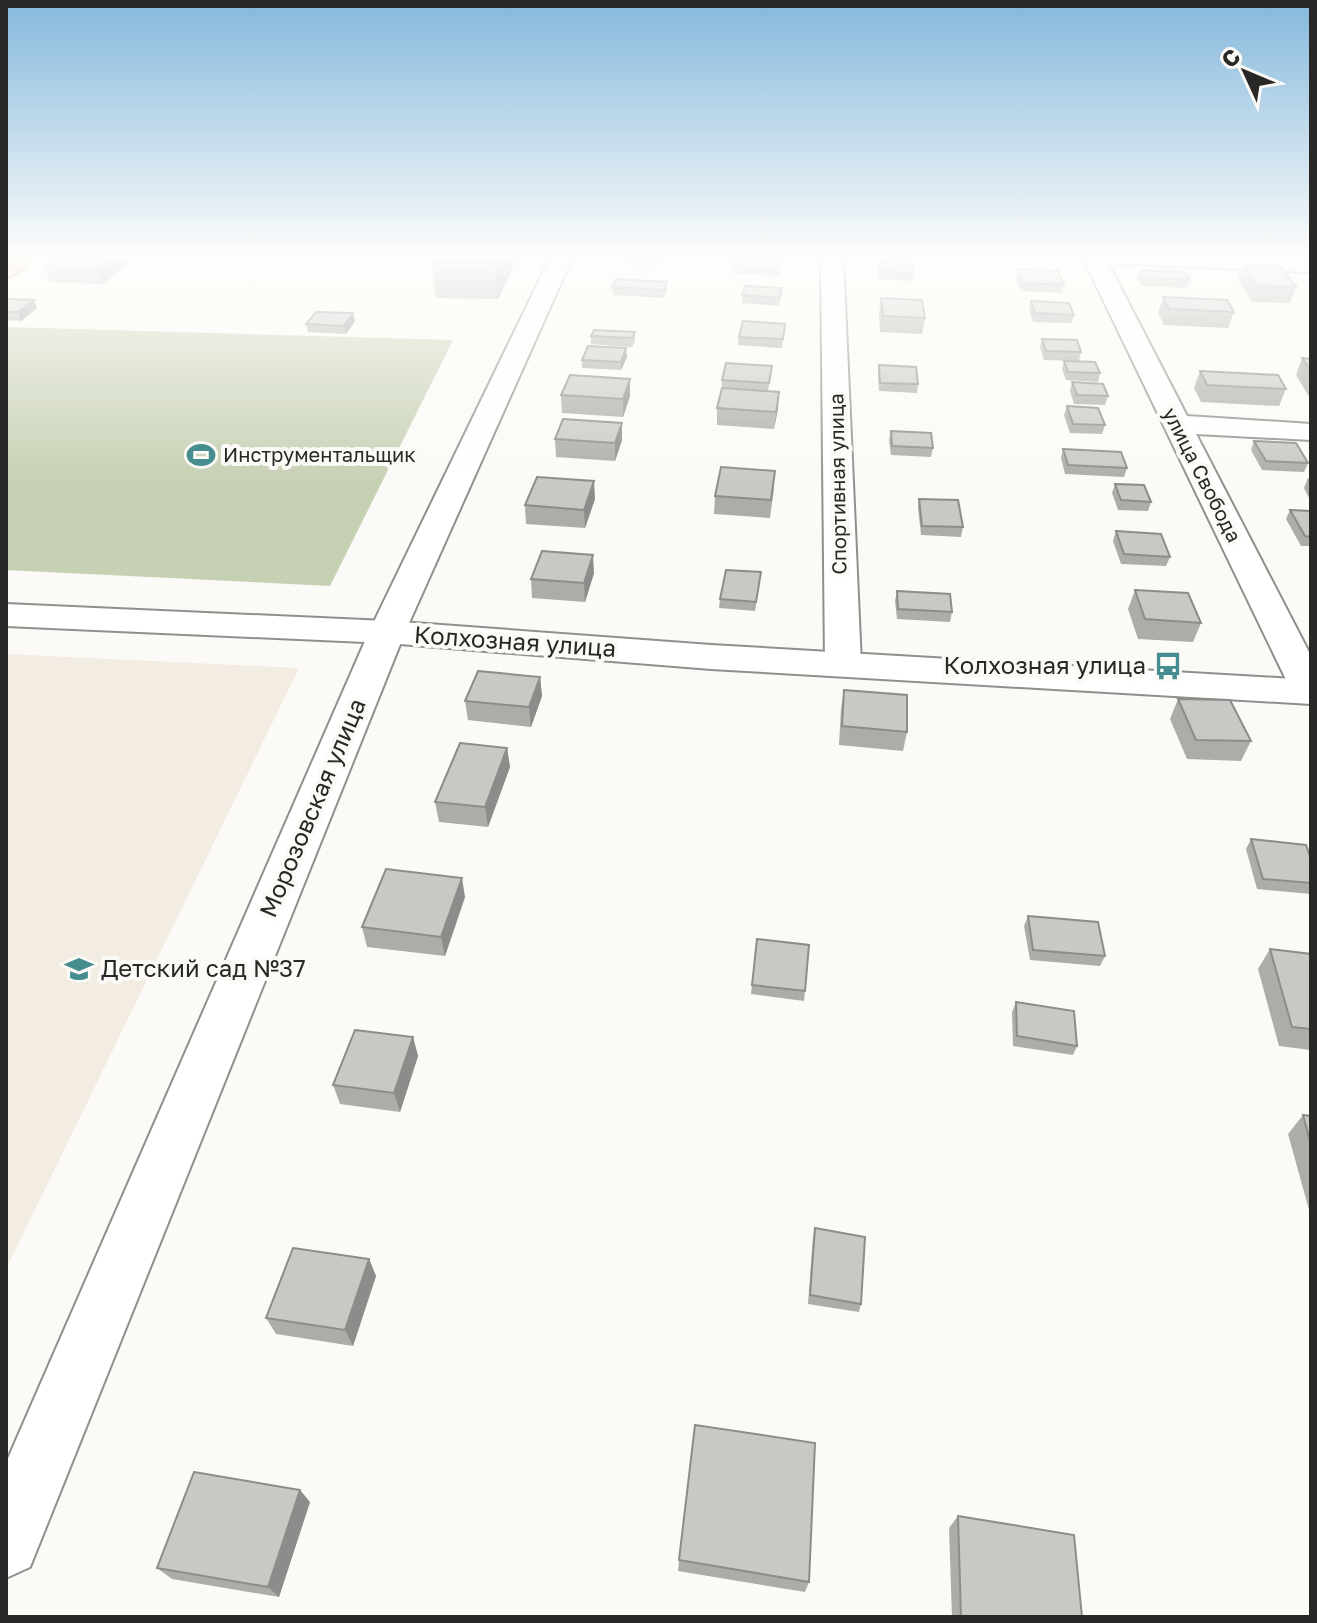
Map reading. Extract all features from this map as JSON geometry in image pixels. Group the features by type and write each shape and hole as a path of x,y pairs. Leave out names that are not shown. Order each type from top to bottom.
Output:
{"main road":[{"name":"Колхозная улица","path":"6,615 387,632 1311,692"}],"street":[{"name":"Морозовская улица","path":"6,1543 387,632 527,332"},
{"name":"Спортивная улица","path":"834,332 843,664"},
{"name":"улица Свобода","path":"1130,332 1311,692"},
{"path":"1176,424 1311,432"}],"shaded area":[{"name":"Детский сад №37","path":"6,654 299,668 6,1269"}],"green space":[{"name":"Инструментальщик","path":"6,332 169,332 453,340 330,586 6,570"}],"building":[{"path":"593,332 635,332 632,338 591,336"},
{"path":"740,332 784,332 783,339 739,337"},
{"path":"1042,339 1077,340 1081,352 1046,351"},
{"path":"588,346 626,348 621,362 582,360"},
{"path":"1302,358 1311,359 1311,371"},
{"path":"1064,361 1095,362 1100,373 1068,372"},
{"path":"726,363 772,366 769,383 722,380"},
{"path":"879,365 916,367 918,384 880,383"},
{"path":"1200,371 1278,375 1286,389 1207,385"},
{"path":"570,375 630,379 623,399 561,395"},
{"path":"1072,382 1103,384 1108,396 1077,395"},
{"path":"722,388 779,392 776,412 717,408"},
{"path":"1067,406 1098,408 1105,425 1073,424"},
{"path":"563,419 622,423 615,443 555,439"},
{"path":"891,431 931,433 933,448 892,446"},
{"path":"1254,441 1296,443 1308,463 1266,461"},
{"path":"1063,449 1121,452 1127,468 1068,465"},
{"path":"721,467 775,471 771,500 715,496"},
{"path":"537,477 594,481 584,510 525,505"},
{"path":"1115,484 1144,485 1151,502 1121,500"},
{"path":"919,499 958,500 963,527 922,526"},
{"path":"1290,510 1311,511 1311,537 1305,536"},
{"path":"1116,531 1161,534 1170,557 1124,554"},
{"path":"542,551 593,555 584,583 531,579"},
{"path":"726,570 761,572 756,602 720,599"},
{"path":"1135,590 1188,593 1201,623 1145,619"},
{"path":"897,591 950,594 952,612 898,609"},
{"path":"478,671 540,677 529,707 465,701"},
{"path":"844,690 907,695 907,732 842,726"},
{"path":"1178,699 1230,700 1251,741 1196,740"},
{"path":"460,743 507,748 485,807 435,802"},
{"path":"1251,839 1306,845 1311,859 1311,883 1263,879"},
{"path":"386,869 462,878 441,937 362,927"},
{"path":"1028,916 1098,922 1105,956 1033,950"},
{"path":"757,939 809,945 805,991 752,985"},
{"path":"1270,949 1311,954 1311,1029 1292,1027"},
{"path":"1016,1002 1074,1011 1077,1046 1017,1036"},
{"path":"355,1030 413,1037 394,1093 333,1085"},
{"path":"1303,1115 1311,1116 1311,1145"},
{"path":"815,1228 865,1237 861,1304 810,1295"},
{"path":"293,1248 369,1259 345,1330 266,1318"},
{"path":"695,1425 815,1443 809,1582 679,1560"},
{"path":"194,1472 300,1490 268,1587 157,1568"},
{"path":"958,1516 1074,1535 1082,1617 961,1617"}],"place":[{"name":"Инструментальщик","path":"201,455"},
{"name":"Колхозная улица","path":"1168,666"},
{"name":"Детский сад №37","path":"79,969"}]}
